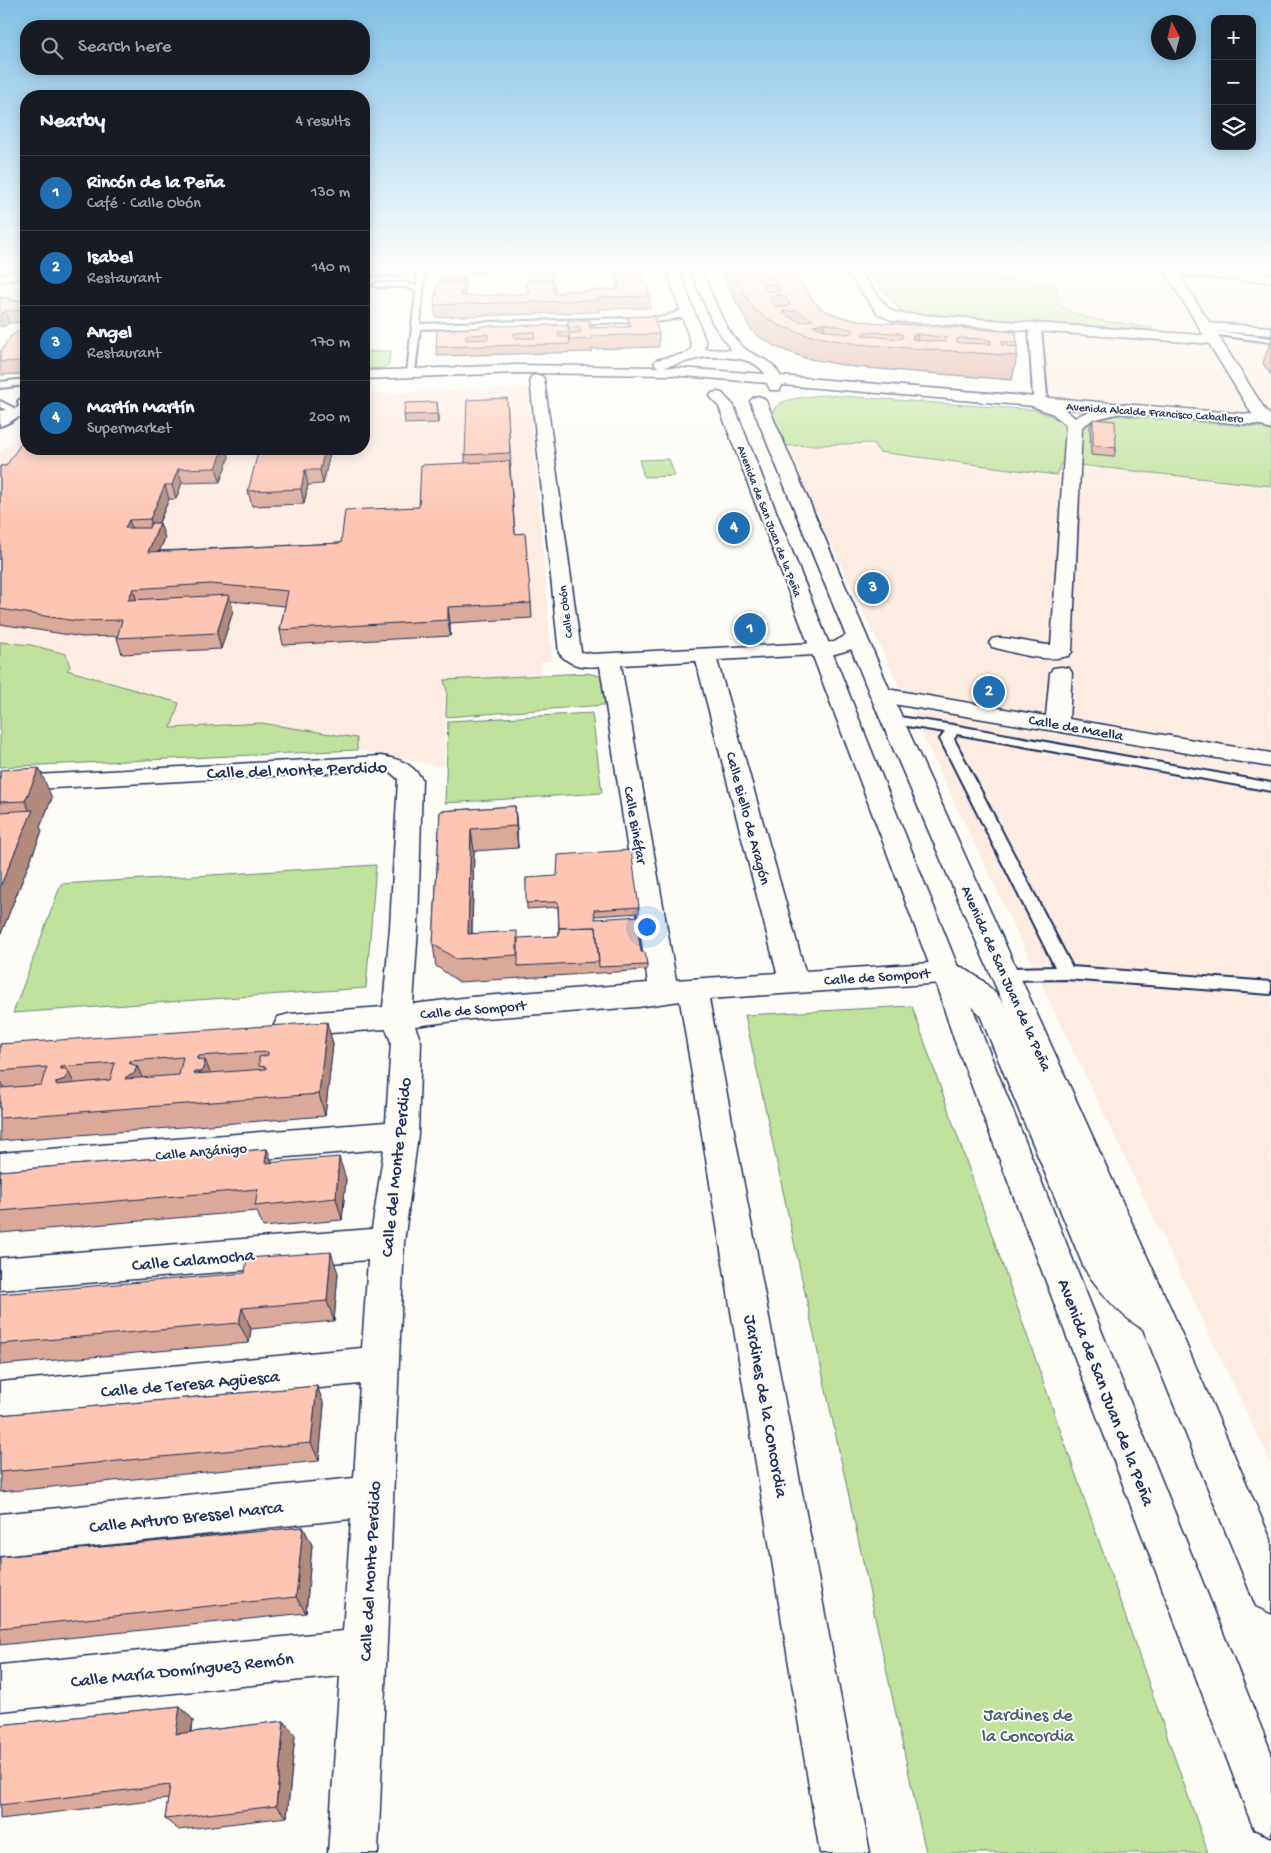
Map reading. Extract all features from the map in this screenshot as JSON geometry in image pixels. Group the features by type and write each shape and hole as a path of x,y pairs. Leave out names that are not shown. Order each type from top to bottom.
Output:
{"main road":[{"path":"688,377 685,364 694,353"},
{"path":"627,370 710,353"},
{"path":"733,353 746,355"},
{"path":"1223,353 1256,408 1269,422"},
{"name":"Avenida Alcalde Francisco Caballero","path":"746,355 760,361 859,388"},
{"path":"760,361 768,367 769,391"},
{"path":"370,375 518,369 627,370 688,377"},
{"path":"370,384 688,377"},
{"name":"Avenida Alcalde Francisco Caballero","path":"688,377 790,394 859,388 1039,399 1120,409 1269,422"},
{"name":"Avenida de San Juan de la Peña","path":"688,377 717,396 726,406 760,499 946,972 973,1049 1271,1812"},
{"name":"Calle Obón","path":"537,379 570,653 579,659 609,659 820,648"},
{"name":"Avenida de San Juan de la Peña","path":"717,396 732,400 769,391 857,637 1157,1320 1271,1591"},
{"path":"1039,399 1058,411 1074,425"},
{"path":"0,425 15,409"},
{"path":"1074,425 1087,417 1120,409"},
{"path":"998,643 1034,651 1061,652 1074,425"},
{"path":"820,648 845,645 857,637"},
{"name":"Calle Biello de Aragón","path":"705,654 793,981"},
{"name":"Calle Binéfar","path":"609,659 678,990"},
{"path":"1057,723 1061,673"},
{"name":"Calle de Maella","path":"887,707 1057,723 1271,760"},
{"name":"Calle del Monte Perdido","path":"0,784 358,763 394,765 406,770 410,779 404,927 397,1017 406,1042 402,1134 387,1243 352,1853"},
{"name":"Avenida de San Juan de la Peña","path":"946,972 972,987 984,998 993,1012 1096,1257 1112,1280 1134,1303 1157,1320"},
{"name":"Calle de Somport","path":"265,1027 397,1017 471,1008 638,996 678,990 946,972"},
{"name":"Jardines de la Concordia","path":"678,990 845,1853"},
{"name":"Calle Anzánigo","path":"0,1167 402,1134"},
{"name":"Calle Calamocha","path":"0,1274 387,1243"},
{"name":"Calle de Teresa Agüesca","path":"0,1401 380,1364"},
{"name":"Calle Arturo Bressel Marca","path":"0,1535 373,1496"},
{"name":"Calle María Domínguez Remón","path":"0,1688 364,1650"}],"street":[{"path":"1036,353 1039,399"}],"lane":[{"path":"411,372 413,353"},
{"path":"0,385 20,383"},
{"path":"887,707 952,729 1271,787"},
{"path":"952,729 947,739 1066,973"},
{"path":"1005,974 1066,973 1271,988"}],"shaded area":[{"path":"1036,353 1271,353 1271,425 1260,414 1040,396"},
{"path":"529,388 552,661 541,662 540,675 444,680 447,691 444,767 357,750 357,738 261,723 170,728 179,703 67,670 70,667 66,654 31,645 0,642 0,451 20,437 20,455 370,455 370,394"},
{"path":"873,443 879,452 1055,474 1061,463 1271,486 1271,1463 784,446"}],"green space":[{"path":"370,353 390,353 388,365 383,368 370,369"},
{"path":"827,395 1036,410 1063,423 1090,425 1097,414 1271,428 1271,486 1061,463 1056,475 879,452 873,443 784,446 773,420 773,412 776,407 788,400"},
{"path":"669,459 675,476 644,477 639,460"},
{"path":"0,642 31,645 66,654 70,667 67,670 179,703 171,728 261,723 357,738 357,750 0,767"},
{"path":"587,673 612,679 616,704 446,717 447,691 444,680"},
{"path":"592,713 602,793 445,803 448,721"},
{"path":"376,865 366,988 13,1013 61,884"},
{"name":"Jardines de la Concordia","path":"912,1006 1208,1853 926,1853 745,1015"}],"building":[{"path":"0,353 20,353 20,361 0,362"},
{"path":"983,353 1017,353 1017,356"},
{"path":"507,398 510,453 465,455 467,400"},
{"path":"437,402 437,414 404,415 405,403"},
{"path":"1093,419 1115,421 1116,448 1093,445"},
{"path":"20,445 20,455 221,455 216,468 178,469 172,485 165,485 150,519 129,520 125,528 149,528 151,523 160,523 148,552 341,543 345,510 419,507 421,465 509,461 515,534 525,533 531,603 448,607 448,620 280,630 288,591 210,584 133,589 128,600 229,595 217,633 117,638 122,620 76,621 0,609 0,466 6,466"},
{"path":"257,455 324,455 320,470 305,470 301,489 248,491"},
{"path":"39,768 25,801 0,802 0,770"},
{"path":"515,806 516,826 471,829 468,934 517,931 517,955 456,959 433,944 440,811"},
{"path":"33,810 0,887 0,812"},
{"path":"631,850 639,907 594,910 595,919 640,916 641,924 637,925 641,952 645,952 647,965 599,967 596,927 559,928 558,902 526,903 526,878 557,876 558,855"},
{"path":"596,927 599,962 518,966 518,938 559,936 559,928"},
{"path":"327,1022 319,1094 0,1118 0,1088 41,1085 47,1067 0,1071 0,1044","holes":["268,1052 268,1055 259,1057 259,1066 266,1067 266,1069 194,1074 194,1072 200,1072 203,1069 205,1060 197,1059 197,1056","183,1057 179,1075 125,1079 134,1074 137,1066 129,1063 130,1061","115,1063 110,1080 56,1085 56,1082 65,1079 68,1071 61,1069 61,1067"]},
{"path":"267,1149 265,1163 339,1157 336,1198 255,1206 258,1189 0,1211 0,1171"},
{"path":"331,1252 327,1301 242,1308 239,1323 0,1344 0,1294 245,1273 247,1258"},
{"path":"317,1386 311,1443 0,1472 0,1415"},
{"path":"303,1527 296,1597 0,1628 0,1557"},
{"path":"180,1706 176,1734 284,1721 276,1806 165,1819 170,1785 0,1805 0,1725"}],"place":[{"name":"Martín Martín","path":"734,528"},
{"name":"Angel","path":"873,588"},
{"name":"Rincón de la Peña","path":"750,629"},
{"name":"Isabel","path":"989,692"}]}
